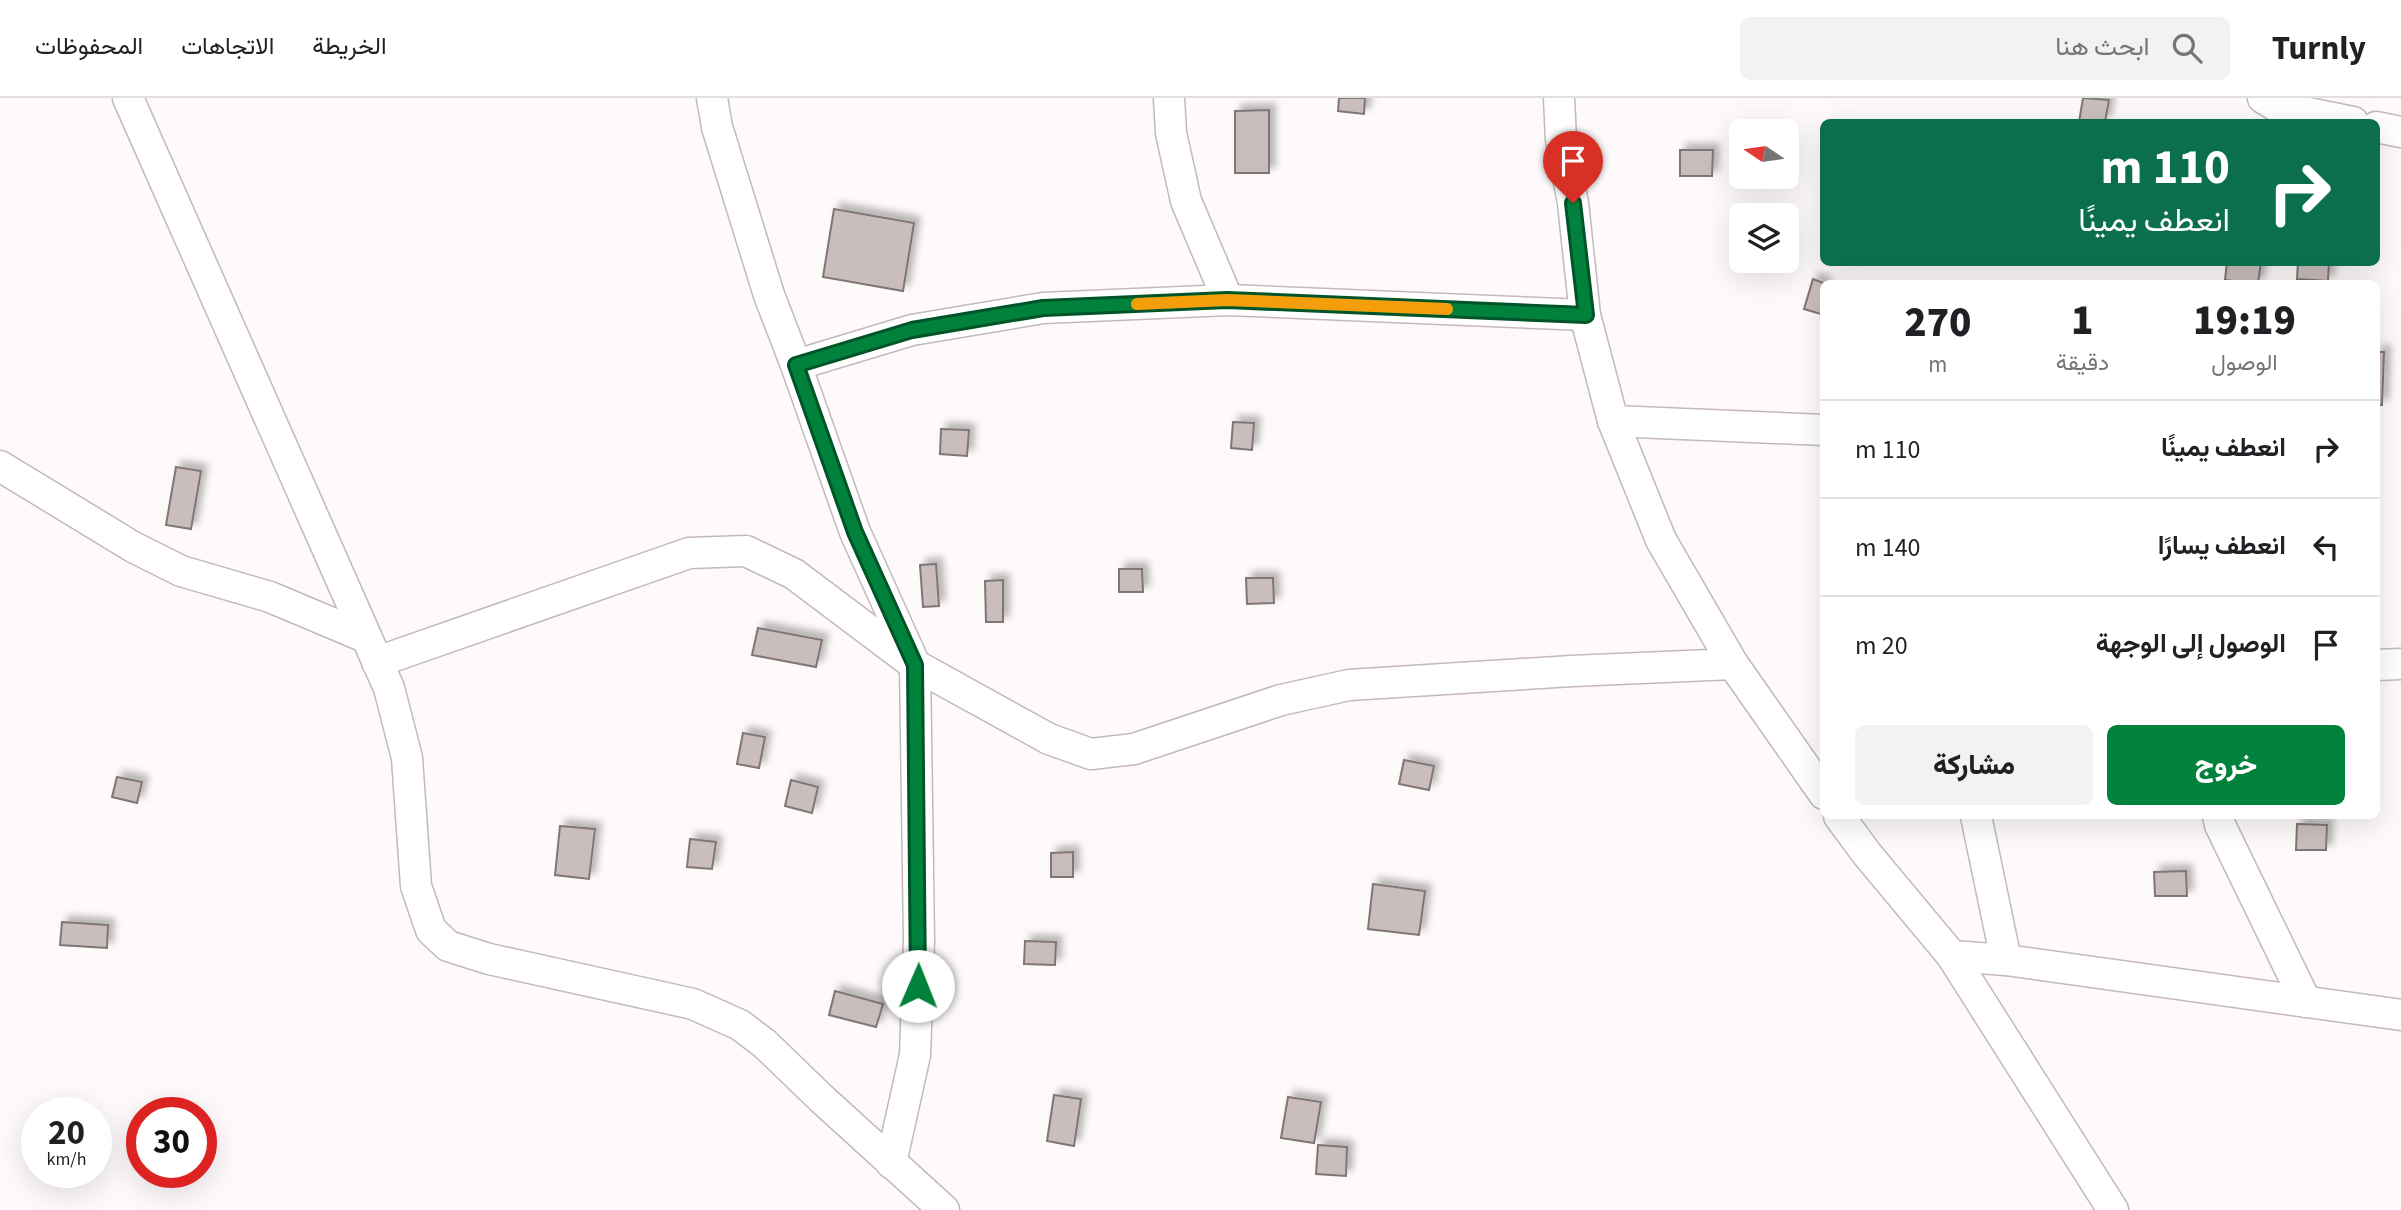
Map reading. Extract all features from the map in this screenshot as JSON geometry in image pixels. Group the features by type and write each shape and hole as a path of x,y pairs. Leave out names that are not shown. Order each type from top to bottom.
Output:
{"street":[{"path":"128,98 389,688 407,758 416,886 431,930 447,946 693,1004 740,1025 765,1044 944,1210"},
{"path":"712,98 717,127 768,295 796,365 855,532 915,665 919,940 915,1055 891,1163"},
{"path":"1169,98 1171,133 1186,201 1227,300"},
{"path":"1559,98 1561,139 1573,203 1586,315 1613,421 1661,540 1732,664 1820,788"},
{"path":"2263,98 2278,107 2338,119"},
{"path":"2380,128 2401,132"},
{"path":"796,365 912,330 1043,308 1227,300 1586,315"},
{"path":"1613,421 1820,430"},
{"path":"0,466 134,547 181,571 270,597 371,649 689,554 746,551 794,574 915,665 1049,739 1091,754 1134,749 1280,699 1349,685 1732,664"},
{"path":"2380,665 2401,664"},
{"path":"1841,819 1952,956 2113,1210"},
{"path":"1977,819 2006,960"},
{"path":"2219,819 2306,1002"},
{"path":"1952,956 2006,960 2401,1015"}],"building":[{"path":"1339,98 1365,98 1364,114 1338,111"},
{"path":"2083,98 2109,100 2106,119 2080,119"},
{"path":"1269,110 1269,173 1235,173 1235,111"},
{"path":"1680,150 1713,150 1712,176 1680,176"},
{"path":"834,209 914,223 903,291 823,277"},
{"path":"2227,266 2260,266 2259,280 2225,280"},
{"path":"2298,266 2329,266 2328,280 2297,279"},
{"path":"1813,279 1820,282 1820,314 1804,309"},
{"path":"2380,352 2384,352 2382,405"},
{"path":"1233,422 1254,423 1252,450 1231,448"},
{"path":"941,429 969,430 967,456 940,454"},
{"path":"176,467 201,471 191,529 166,525"},
{"path":"936,564 939,606 923,607 920,565"},
{"path":"1119,569 1142,569 1143,592 1119,592"},
{"path":"1246,578 1273,578 1274,603 1247,604"},
{"path":"1003,580 1003,622 986,622 985,581"},
{"path":"758,628 822,640 816,667 752,655"},
{"path":"743,733 765,737 759,768 737,764"},
{"path":"1404,760 1434,766 1429,790 1399,784"},
{"path":"117,777 142,782 137,803 112,797"},
{"path":"791,780 818,787 812,813 785,806"},
{"path":"2297,824 2327,825 2326,850 2296,850"},
{"path":"560,826 595,829 589,879 555,875"},
{"path":"690,839 716,842 712,869 687,867"},
{"path":"1073,852 1073,877 1051,877 1051,853"},
{"path":"2186,871 2187,896 2155,896 2154,872"},
{"path":"1373,884 1425,891 1419,935 1368,929"},
{"path":"62,922 108,925 107,948 60,945"},
{"path":"1025,941 1056,942 1055,965 1024,964"},
{"path":"835,991 883,1004 876,1027 829,1015"},
{"path":"1054,1095 1081,1099 1074,1146 1047,1141"},
{"path":"1288,1097 1321,1102 1314,1143 1281,1138"},
{"path":"1318,1145 1347,1147 1346,1176 1316,1174"}],"slow traffic":[{"path":"1137,304 1227,300 1447,309"}],"route":[{"path":"918,986 915,665 855,532 796,365 912,330 1043,308 1227,300 1586,315 1573,203"}]}
